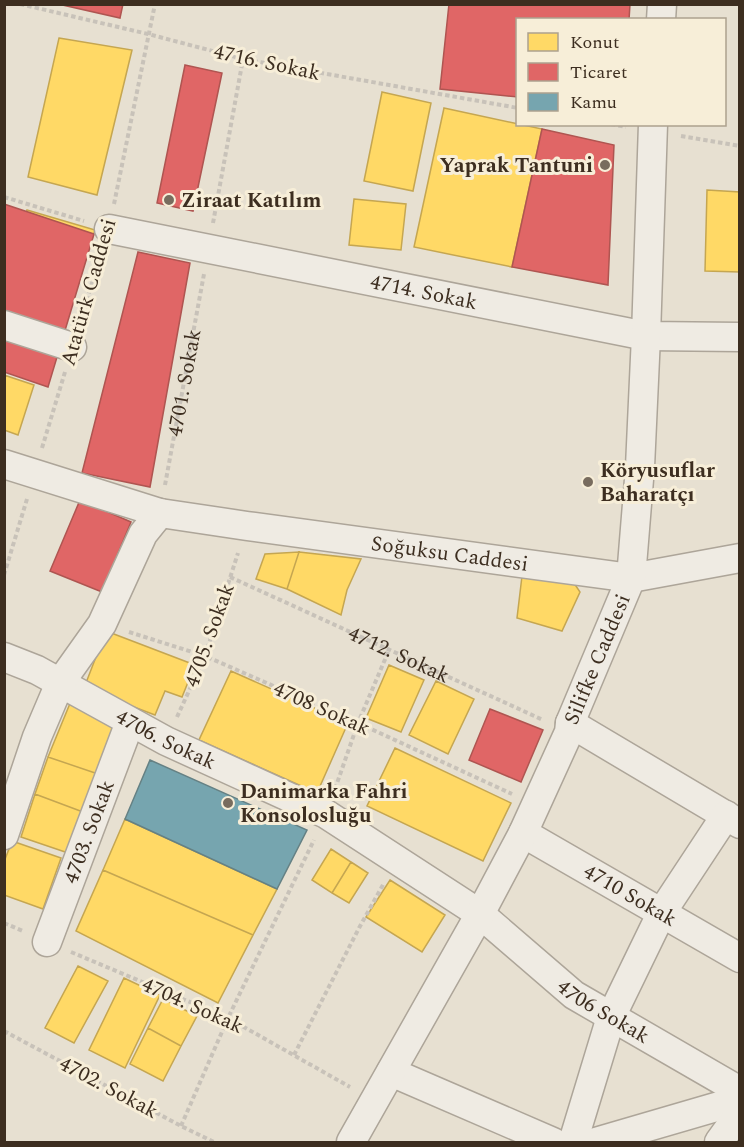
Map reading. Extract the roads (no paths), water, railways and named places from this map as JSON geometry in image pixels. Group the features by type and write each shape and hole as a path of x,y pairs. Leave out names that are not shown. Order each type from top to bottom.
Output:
{"street":[{"name":"Silifke Caddesi","path":"351,1143 480,914 537,805 631,578 640,467 653,128"},
{"name":"4714. Sokak","path":"109,229 646,336 740,337"},
{"path":"4,325 72,347"},
{"name":"Soğuksu Caddesi","path":"4,464 160,513 631,578 740,558"},
{"path":"4,835 37,737 60,683 102,624 143,534 160,513"},
{"name":"4706. Sokak","path":"4,657 38,670 166,741 326,814 480,914"},
{"name":"4703. Sokak","path":"47,942 130,722"},
{"path":"569,728 733,820 662,912 611,1017 573,1143"},
{"name":"4710 Sokak","path":"523,833 740,958"},
{"name":"4706 Sokak","path":"480,914 574,995 740,1090"},
{"path":"391,1072 554,1143"},
{"path":"596,1143 740,1100"},
{"path":"719,1143 740,1113"}],"place":[{"name":"Yaprak Tantuni","path":"605,165"},
{"name":"Ziraat Katılım","path":"169,200"},
{"name":"Köryusuflar Baharatçı","path":"588,482"},
{"name":"Danimarka Fahri Konsolosluğu","path":"228,803"}]}
